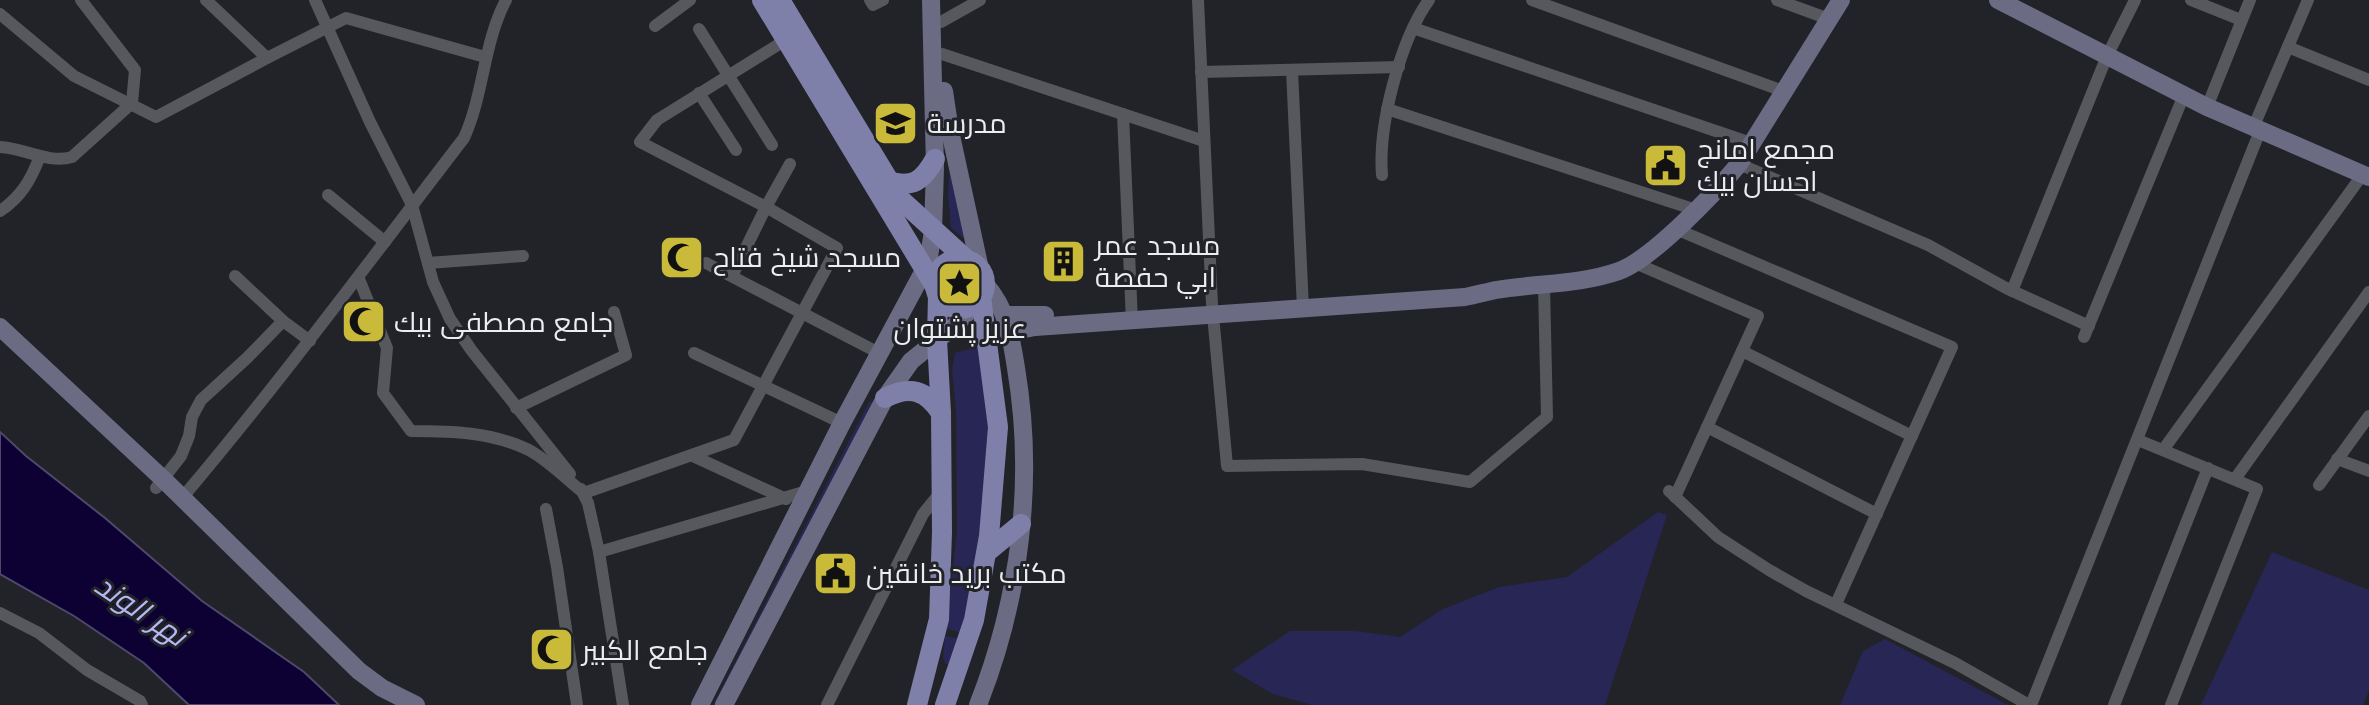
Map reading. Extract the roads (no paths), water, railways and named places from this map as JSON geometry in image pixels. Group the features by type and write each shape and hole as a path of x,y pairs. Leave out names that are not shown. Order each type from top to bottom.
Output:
{"main road":[{"path":"762,0 792,36 900,199 933,231 978,283 997,298 1007,323 1024,424 1025,483 1012,588 993,668 978,705"},
{"path":"780,0 792,36 933,285 950,307 958,309 978,283"},
{"path":"917,705 939,619 942,532 941,413 932,249 935,159 931,0"},
{"path":"940,0 944,92 978,283 998,427 987,552 974,620 945,705"},
{"path":"1007,323 1033,316 1132,316 1303,304 1466,287 1495,290 1544,286 1616,272 1635,263 1676,229 1739,164 1841,0"},
{"path":"2007,2 2207,107 2366,176"},
{"path":"887,181 901,184 916,182 935,159"},
{"path":"700,705 796,498 842,423 879,353 933,285 944,266 959,259 978,283"},
{"path":"724,705 885,398 911,361 957,324 978,283"},
{"path":"0,327 352,678 391,705"},
{"path":"0,342 159,483"},
{"path":"885,398 910,390 934,402 941,413"},
{"path":"178,502 359,671 382,688 416,705"},
{"path":"987,552 1021,524"}],"street":[{"path":"0,147 40,156 72,157 132,103 135,70 81,0"},
{"path":"206,0 267,58"},
{"path":"315,0 370,122 412,205 437,292 450,319 584,493 599,552 623,705"},
{"path":"178,502 359,279 464,138 473,119 485,57 506,0"},
{"path":"655,26 690,0"},
{"path":"870,0 873,5 883,0"},
{"path":"941,22 980,0"},
{"path":"1198,0 1212,309 1227,466 1362,464 1470,482 1547,417 1544,286"},
{"path":"1382,175 1381,142 1387,109 1413,28 1429,0"},
{"path":"1532,0 1783,91"},
{"path":"1777,0 1829,19"},
{"path":"2012,291 2107,56 2135,0"},
{"path":"2191,0 2241,20"},
{"path":"2207,107 2250,0"},
{"path":"1635,263 1758,316 1672,494 1718,537 1743,554 1806,591 1955,663 2030,705 2138,440 2308,0"},
{"path":"0,14 74,76 156,117 346,18 485,57"},
{"path":"1413,28 1751,143"},
{"path":"699,29 772,145"},
{"path":"584,493 734,440 837,248 766,207 640,142 657,120 792,36"},
{"path":"2288,47 2369,80"},
{"path":"942,54 1204,141"},
{"path":"1201,72 1399,67"},
{"path":"1292,70 1303,304"},
{"path":"699,93 736,150"},
{"path":"1739,164 1928,245 2086,332 2184,95"},
{"path":"1387,109 1696,210"},
{"path":"1123,114 1132,316"},
{"path":"0,211 18,197 40,156"},
{"path":"732,276 790,164"},
{"path":"2163,450 2366,176"},
{"path":"328,195 385,242"},
{"path":"1676,229 1952,347 1836,604"},
{"path":"428,263 523,256"},
{"path":"706,263 879,353"},
{"path":"235,276 283,321 310,341"},
{"path":"359,279 387,348 383,393 411,431 449,431 489,436 510,443 540,458 584,493"},
{"path":"2235,479 2369,292"},
{"path":"516,408 626,355 614,312"},
{"path":"159,483 183,452 192,417 201,400 283,321"},
{"path":"1742,351 1912,436"},
{"path":"694,353 842,423"},
{"path":"2319,485 2369,416"},
{"path":"1707,427 1877,514"},
{"path":"2138,440 2257,489 2171,705"},
{"path":"710,464 720,446"},
{"path":"693,456 796,498"},
{"path":"2337,459 2369,471"},
{"path":"2114,705 2208,468"},
{"path":"827,705 923,514 941,491"},
{"path":"599,552 796,498"},
{"path":"546,509 577,705"},
{"path":"0,613 39,633 87,670 142,705"}],"water":[{"name":"نهر الوند","path":"0,432 202,601 304,672 339,705 189,705 144,663 74,616 0,574"}],"place":[{"name":"مدرسة","path":"896,123"},
{"name":"مجمع امانج احسان بيك","path":"1666,165"},
{"name":"مسجد شيخ فتاح","path":"682,257"},
{"name":"مسجد عمر ابي حفصة","path":"1064,261"},
{"name":"عزيز پشتوان","path":"960,284"},
{"name":"جامع مصطفى بيك","path":"363,322"},
{"name":"مكتب بريد خانقين","path":"835,573"},
{"name":"جامع الكبير","path":"551,650"}]}
